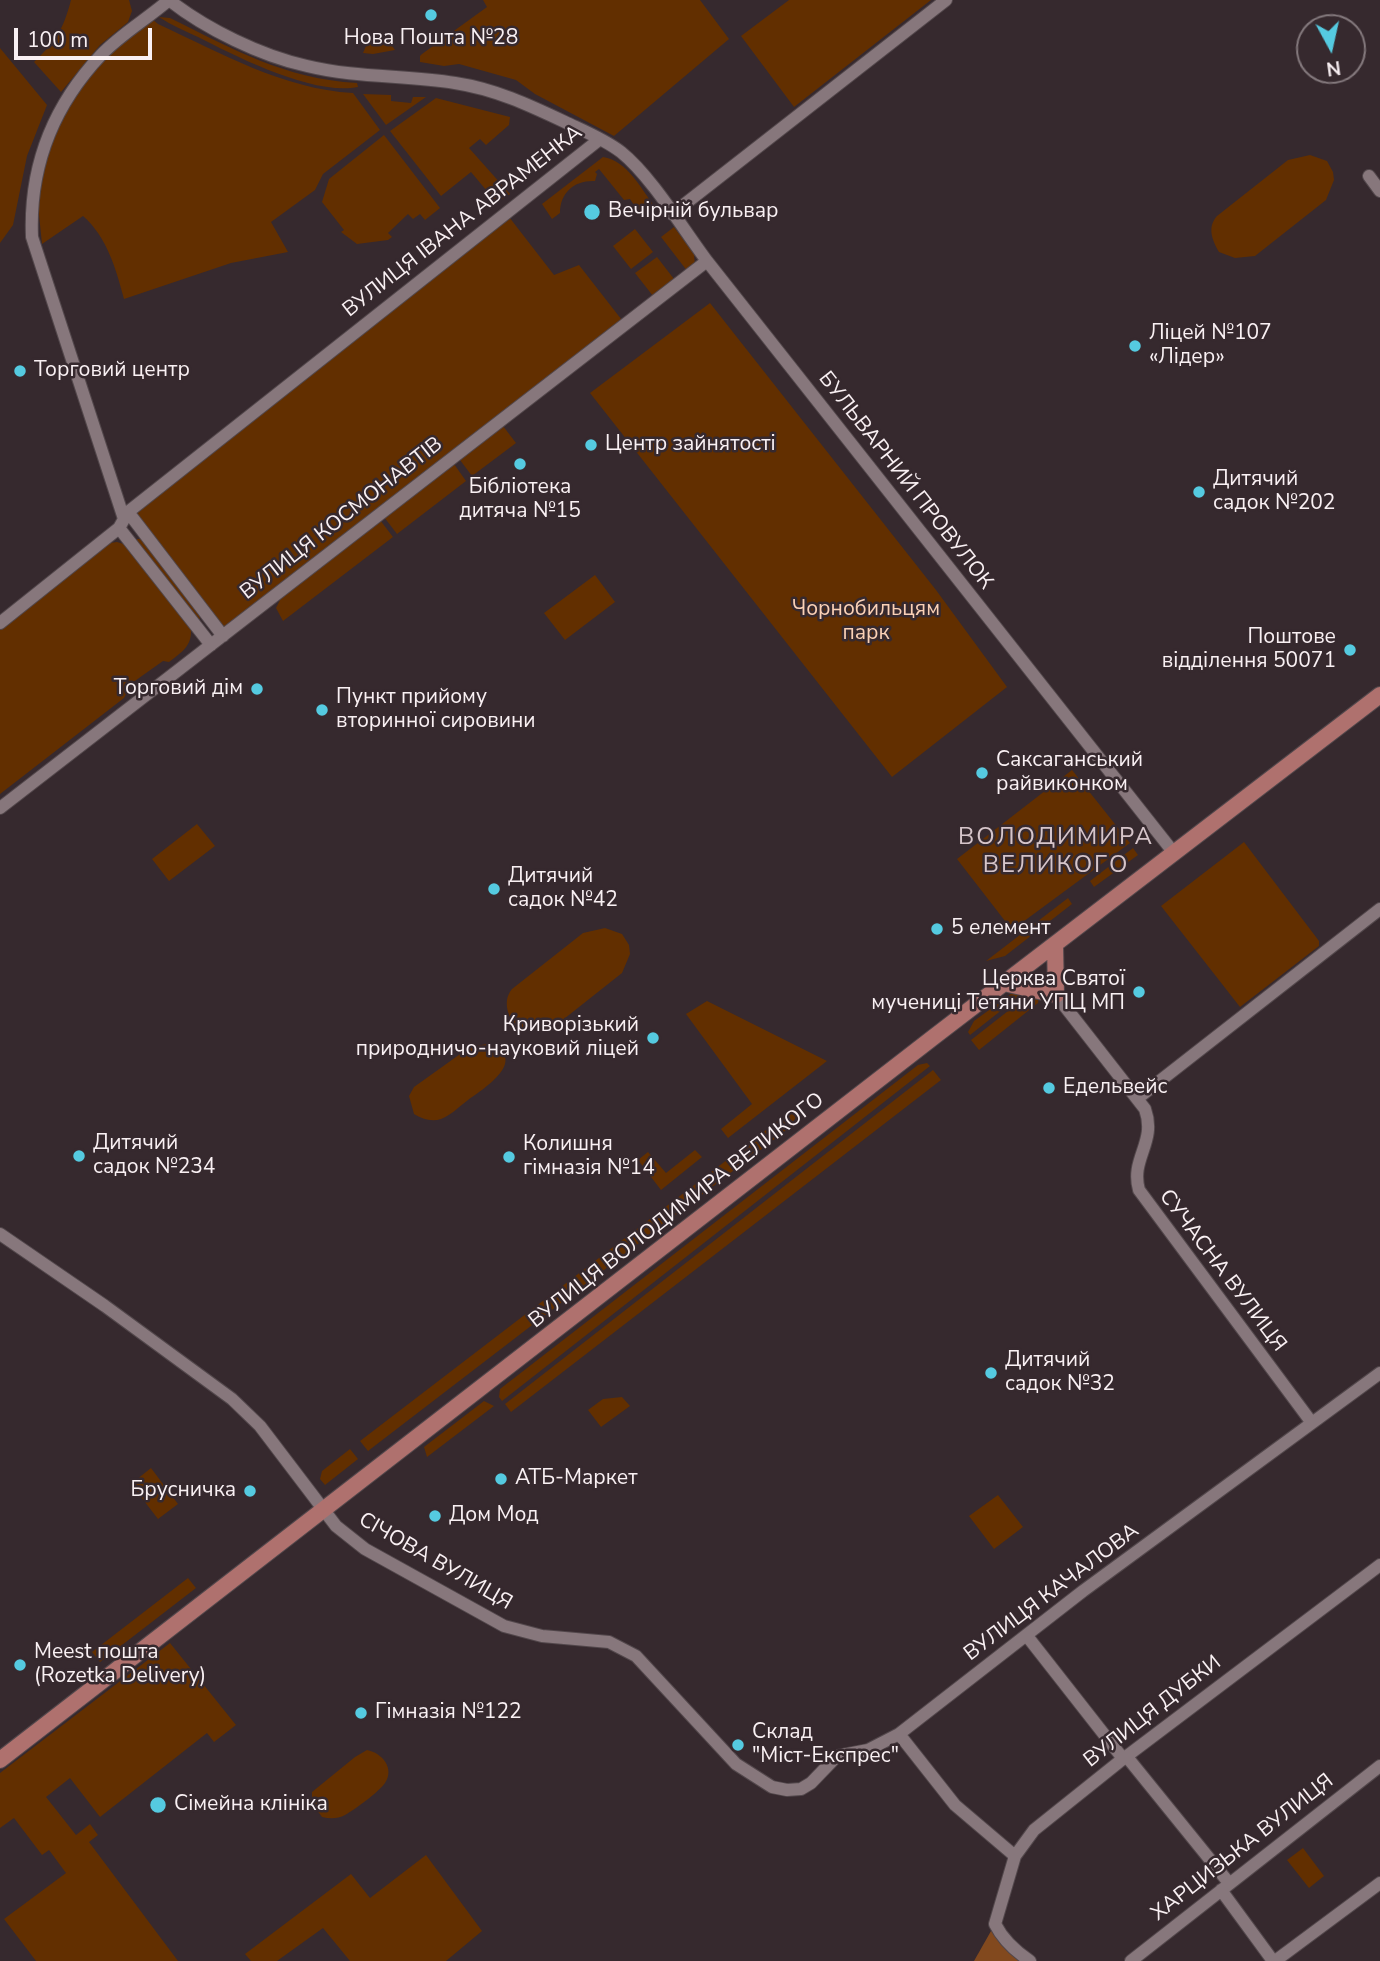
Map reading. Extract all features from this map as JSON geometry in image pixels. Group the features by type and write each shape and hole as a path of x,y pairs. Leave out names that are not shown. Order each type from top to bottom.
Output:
{"main road":[{"name":"ВУЛИЦЯ ВОЛОДИМИРА ВЕЛИКОГО","path":"0,1760 1380,695"},
{"path":"1004,983 1056,995 1055,944"}],"street":[{"name":"ВУЛИЦЯ ІВАНА АВРАМЕНКА","path":"0,623 124,520 600,139 510,96 476,86 306,66 260,50 228,35 190,16 169,0 132,29 103,53 59,111 46,138 38,169 32,228 32,237 52,301 124,520"},
{"path":"672,214 946,0"},
{"name":"БУЛЬВАРНИЙ ПРОВУЛОК","path":"600,139 622,153 638,169 707,261 1174,853"},
{"path":"1369,177 1380,191"},
{"name":"ВУЛИЦЯ КОСМОНАВТІВ","path":"0,808 707,261"},
{"path":"124,520 223,636"},
{"path":"124,520 211,645"},
{"path":"1138,1098 1376,912 1380,927"},
{"name":"СУЧАСНА ВУЛИЦЯ","path":"1056,995 1138,1098 1149,1120 1150,1132 1136,1169 1135,1178 1139,1191 1312,1423"},
{"name":"СІЧОВА ВУЛИЦЯ","path":"0,1234 105,1306 232,1399 260,1426 336,1526 365,1549 504,1626 531,1634 609,1642 623,1648 636,1656 736,1764"},
{"name":"ВУЛИЦЯ КАЧАЛОВА","path":"736,1764 772,1787 801,1789 811,1783 837,1756 868,1750 899,1734 1083,1591 1380,1373"},
{"name":"ВУЛИЦЯ ДУБКИ","path":"1030,1961 1000,1935 995,1924 1015,1856 1034,1830 1126,1756 1380,1564"},
{"path":"1027,1636 1121,1756 1126,1756 1225,1886 1274,1961 1380,1883"},
{"path":"899,1734 955,1805 1015,1856"},
{"name":"ХАРЦИЗЬКА ВУЛИЦЯ","path":"1131,1961 1380,1766"}],"green space":[{"path":"71,0 129,0 132,11 128,22 100,45 61,92 34,62 58,34"},
{"path":"483,0 700,0 729,39 614,136 535,94 516,80 459,64 444,66 420,62 422,54 487,7"},
{"path":"789,0 931,0 794,107 741,36"},
{"path":"159,17 170,18 260,61 306,76 357,83 358,87 320,86 276,73 233,55"},
{"path":"152,19 229,58 277,77 302,85 353,93 380,130 323,174 315,190 271,222 288,252 231,263 124,299 114,265 104,244 83,216 42,244 37,195 41,166 62,112 104,56"},
{"path":"386,37 395,50 363,53 368,41"},
{"path":"0,48 47,105 27,156 13,225 0,243"},
{"path":"363,94 391,95 391,101 411,103 413,97 426,97 386,125"},
{"path":"436,98 510,117 509,125 486,145 480,139 469,148 510,194 497,203 471,172 441,196 390,131"},
{"path":"384,135 440,208 425,220 420,214 413,219 408,214 388,233 392,237 388,240 357,244 341,232 344,230 322,202 329,179"},
{"path":"1310,155 1327,161 1333,172 1334,180 1326,200 1255,256 1235,258 1219,252 1212,234 1212,225 1217,216 1288,160"},
{"path":"603,157 627,170 655,207 642,217 630,199 624,200 599,169 595,172 595,181 575,185 566,193 560,213 552,219 542,204"},
{"path":"506,213 554,275 579,265 625,324 223,636 128,512"},
{"path":"674,227 694,254 695,266 688,272 661,237"},
{"path":"635,229 653,252 631,269 613,246"},
{"path":"657,257 674,279 653,296 635,273"},
{"name":"Чорнобильцям парк","path":"710,303 936,590 1007,687 892,777 590,393"},
{"path":"503,426 516,443 472,476 460,460"},
{"path":"454,464 466,481 397,534 384,517"},
{"path":"380,520 393,537 283,621 276,608 282,596"},
{"path":"137,539 142,539 199,614 200,619 197,619"},
{"path":"110,543 127,545 191,629 188,644 169,662 163,661 132,683 124,698 0,794 0,628"},
{"path":"595,575 615,602 565,640 544,613"},
{"path":"1072,770 1130,843 1012,930 957,859"},
{"path":"197,824 215,846 169,881 152,859"},
{"path":"1244,842 1319,941 1319,946 1240,1007 1161,906"},
{"path":"1133,848 1138,855 1094,887 1090,881"},
{"path":"1068,898 1072,904 1005,956 986,961"},
{"path":"605,928 622,934 629,945 630,954 622,973 550,1030 530,1031 514,1025 507,1007 512,989 583,933"},
{"path":"1015,991 1026,991 970,1035 968,1032 974,1021"},
{"path":"1031,993 1039,996 1038,1003 979,1050 971,1040"},
{"path":"707,1001 827,1061 728,1138 721,1129 752,1104 686,1014"},
{"path":"487,1044 500,1050 505,1057 505,1065 493,1081 444,1118 431,1120 414,1114 409,1096 414,1087 470,1047"},
{"path":"927,1063 930,1066 502,1401 499,1397 500,1389 918,1065"},
{"path":"933,1070 941,1080 511,1412 505,1404"},
{"path":"796,1107 798,1114 789,1128 368,1451 360,1441"},
{"path":"695,1150 702,1157 661,1190 638,1160 648,1152 666,1173"},
{"path":"622,1397 630,1406 601,1427 588,1410 603,1399"},
{"path":"484,1401 494,1406 427,1457 424,1447"},
{"path":"350,1449 358,1459 325,1485 320,1479 322,1471"},
{"path":"151,1468 178,1504 158,1519 131,1484"},
{"path":"998,1495 1023,1527 994,1549 969,1516"},
{"path":"188,1578 196,1588 100,1662 92,1652"},
{"path":"170,1643 236,1725 214,1742 207,1733 100,1817 70,1778 46,1797 76,1835 90,1824 98,1835 89,1842 178,1961 36,1961 4,1919 66,1873 49,1850 42,1855 14,1818 0,1828 0,1773"},
{"path":"367,1750 378,1754 388,1767 385,1783 345,1815 322,1817 312,1803 312,1792"},
{"path":"1303,1848 1324,1876 1309,1888 1287,1860"},
{"path":"426,1855 482,1931 446,1961 350,1961 323,1928 277,1961 251,1961 245,1954 351,1874 370,1898"}],"shaded area":[{"path":"995,1924 1030,1961 974,1961"}],"place":[{"name":"Нова Пошта №28","path":"431,15"},
{"name":"Вечірній бульвар","path":"592,212"},
{"name":"Ліцей №107 «Лідер»","path":"1135,346"},
{"name":"Торговий центр","path":"20,371"},
{"name":"Центр зайнятості","path":"591,445"},
{"name":"Бібліотека дитяча №15","path":"520,464"},
{"name":"Дитячий садок №202","path":"1199,492"},
{"name":"Поштове відділення 50071","path":"1350,650"},
{"name":"Торговий дім","path":"257,689"},
{"name":"Пункт прийому вторинної сировини","path":"322,710"},
{"name":"Саксаганський райвиконком","path":"982,773"},
{"name":"Дитячий садок №42","path":"494,889"},
{"name":"5 елемент","path":"937,929"},
{"name":"Церква Святої мучениці Тетяни УПЦ МП","path":"1139,992"},
{"name":"Криворізький природничо-науковий ліцей","path":"653,1038"},
{"name":"Едельвейс","path":"1049,1088"},
{"name":"Дитячий садок №234","path":"79,1156"},
{"name":"Колишня гімназія №14","path":"509,1157"},
{"name":"Дитячий садок №32","path":"991,1373"},
{"name":"АТБ-Маркет","path":"501,1479"},
{"name":"Брусничка","path":"250,1491"},
{"name":"Дом Мод","path":"435,1516"},
{"name":"Meest пошта (Rozetka Delivery)","path":"20,1665"},
{"name":"Гімназія №122","path":"361,1713"},
{"name":"Склад \"Міст-Експрес\"","path":"738,1745"},
{"name":"Сімейна клініка","path":"158,1805"}],"district":[{"name":"ВОЛОДИМИРА ВЕЛИКОГО","path":"1056,852"}]}
